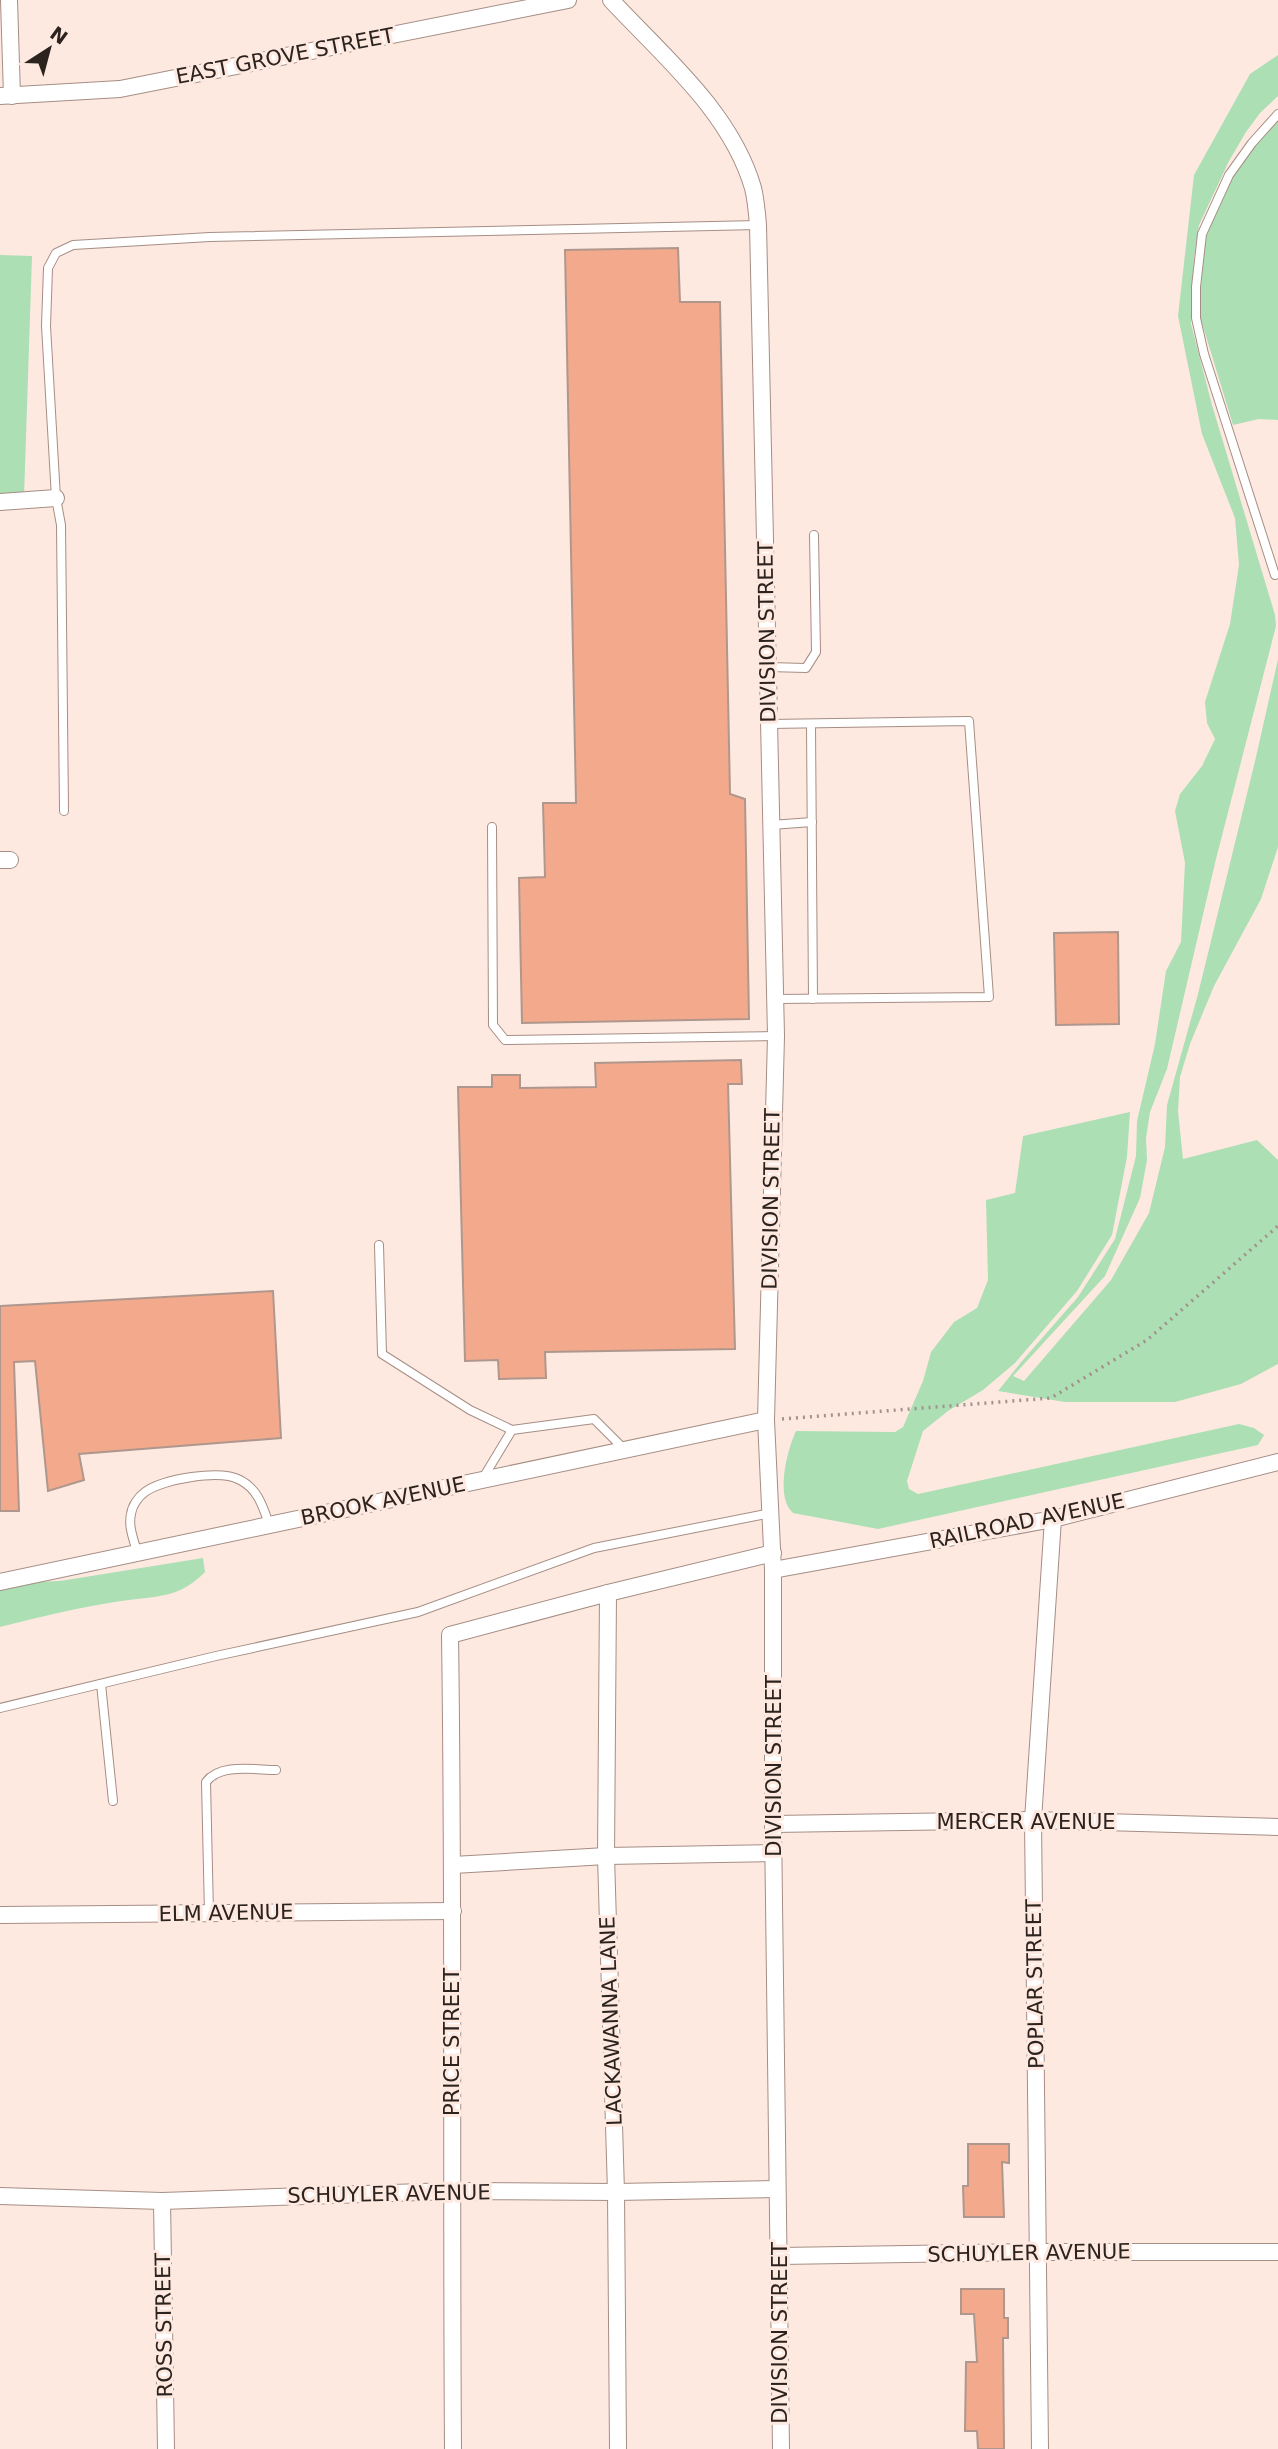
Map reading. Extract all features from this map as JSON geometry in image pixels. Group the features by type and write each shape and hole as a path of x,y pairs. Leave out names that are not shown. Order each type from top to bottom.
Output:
{"street":[{"path":"6,96 9,0"},
{"name":"EAST GROVE STREET","path":"6,96 120,89 568,0"},
{"name":"DIVISION STREET","path":"611,0 708,104 733,143 753,188 758,225 776,1036 766,1420 773,1553 773,1824 781,2449"},
{"path":"0,502 56,498"},
{"name":"BROOK AVENUE","path":"0,1581 766,1420"},
{"name":"RAILROAD AVENUE","path":"773,1570 1053,1519 1278,1462"},
{"name":"POPLAR STREET","path":"1040,2449 1034,1820 1053,1519"},
{"path":"608,1593 773,1553"},
{"name":"PRICE STREET","path":"453,2449 453,1865 450,1635 608,1593"},
{"name":"LACKAWANNA LANE","path":"608,1593 606,1856 616,2192 618,2449"},
{"name":"MERCER AVENUE","path":"773,1824 1034,1820 1278,1827"},
{"path":"453,1865 606,1856 774,1853"},
{"name":"ELM AVENUE","path":"0,1915 453,1911"},
{"name":"SCHUYLER AVENUE","path":"0,2196 162,2201 451,2191 777,2189"},
{"name":"ROSS STREET","path":"162,2201 166,2449"},
{"name":"SCHUYLER AVENUE","path":"780,2256 1278,2252"}],"lane":[{"path":"1275,575 1205,354 1196,308 1202,234 1210,212 1229,176 1252,143 1278,114"},
{"path":"64,811 61,524 56,498 46,326 48,268 56,253 73,245 210,237 758,225"},
{"path":"768,667 806,668 816,652 814,535"},
{"path":"769,724 969,721 989,997 775,999"},
{"path":"811,724 813,999"},
{"path":"771,825 812,822"},
{"path":"492,827 493,1025 505,1040 776,1036"},
{"path":"379,1245 382,1354 470,1410 512,1430 594,1419 625,1450"},
{"path":"482,1480 512,1430"},
{"path":"137,1552 130,1528 130,1515 142,1493 153,1487 205,1474 239,1479 250,1487 262,1502 269,1524"},
{"path":"0,1708 216,1656 418,1612 594,1548 771,1513"},
{"path":"101,1684 113,1801"},
{"path":"209,1914 206,1782 218,1772 226,1770 276,1770"}],"path":[{"path":"766,1420 1051,1398 1147,1340 1278,1226"}],"green space":[{"path":"1278,55 1278,96 1260,113 1246,132 1199,225 1194,257 1191,324 1276,626 1216,859 1167,1069 1150,1112 1146,1138 1147,1160 1140,1198 1105,1276 1013,1376 1024,1381 1111,1280 1149,1213 1165,1147 1167,1105 1198,994 1278,659 1278,847 1261,899 1214,986 1190,1044 1180,1077 1178,1111 1183,1159 1257,1140 1278,1160 1278,1364 1241,1384 1175,1402 1065,1402 998,1391 1078,1297 1115,1239 1136,1156 1137,1121 1155,1044 1166,971 1181,942 1185,863 1175,811 1180,794 1202,766 1215,739 1207,723 1205,702 1230,624 1239,565 1235,518 1202,434 1178,316 1194,175 1250,74"},
{"path":"1278,118 1278,420 1259,419 1233,425 1199,313 1205,237 1236,169 1262,134"},
{"path":"0,255 32,256 24,497 0,497"},
{"path":"1130,1112 1127,1157 1112,1235 1077,1291 1015,1363 983,1390 948,1411 923,1431 907,1481 909,1489 918,1494 1239,1424 1254,1428 1264,1435 1258,1445 878,1529 793,1513 785,1497 784,1473 796,1431 895,1432 903,1427 923,1381 931,1352 954,1322 977,1308 988,1280 986,1200 1015,1193 1023,1136"},
{"path":"203,1558 205,1572 176,1592 75,1609 0,1627 0,1589"}],"building":[{"path":"678,248 680,302 720,302 730,794 745,799 749,1019 522,1023 519,878 545,877 543,803 576,803 565,250"},
{"path":"1118,932 1119,1024 1056,1025 1054,933"},
{"path":"741,1060 742,1084 728,1084 735,1349 545,1352 546,1378 499,1379 498,1360 465,1361 458,1087 492,1087 492,1075 520,1075 520,1088 596,1087 595,1063"},
{"path":"273,1291 281,1438 79,1454 84,1480 48,1491 35,1361 14,1362 19,1511 0,1511 0,1306"},
{"path":"968,2144 1009,2144 1009,2163 1002,2162 1004,2217 964,2217 963,2186 968,2186"},
{"path":"961,2289 1004,2289 1004,2318 1008,2318 1008,2338 1003,2338 1004,2449 978,2449 977,2431 965,2431 966,2362 977,2362 974,2314 961,2314"}]}
